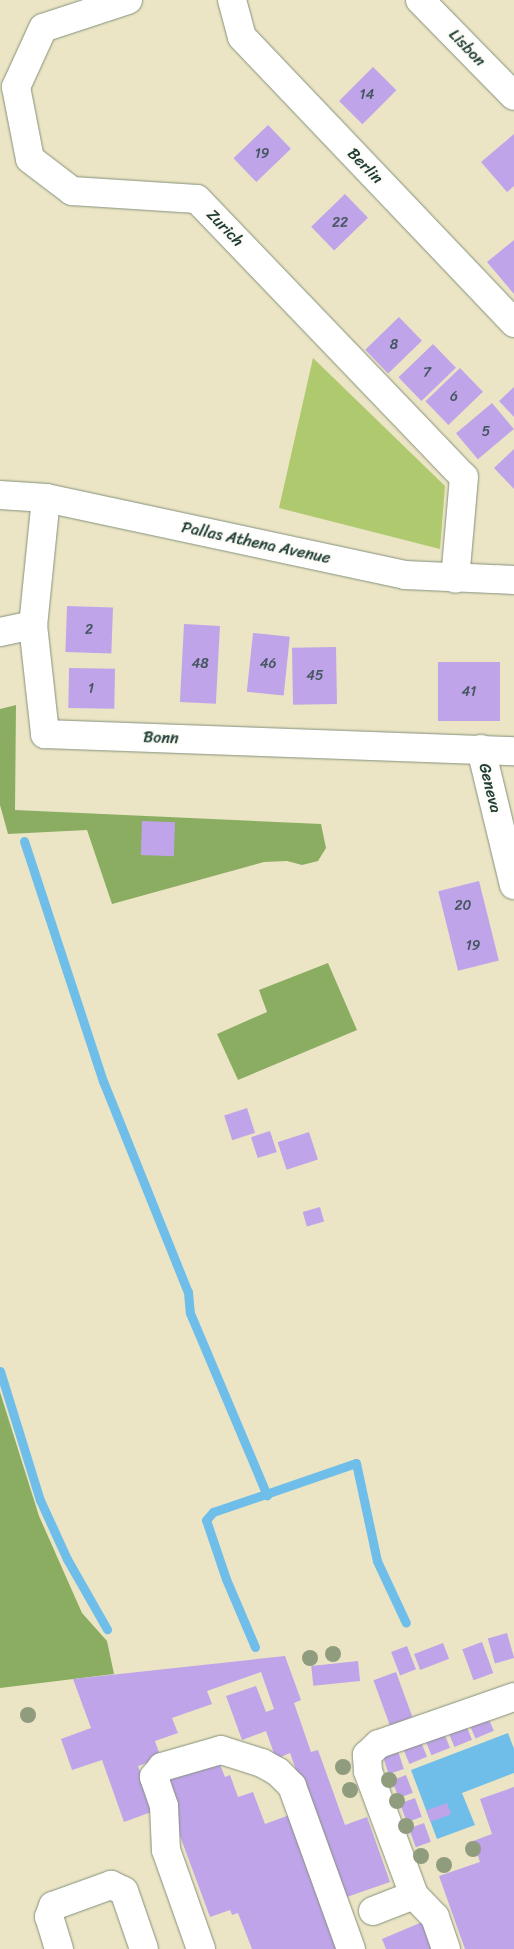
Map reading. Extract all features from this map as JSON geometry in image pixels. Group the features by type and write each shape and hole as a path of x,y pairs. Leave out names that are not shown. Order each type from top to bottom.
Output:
{"street":[{"name":"Zurich","path":"128,0 43,28 16,87 30,159 72,191 197,199 464,477 454,579"},
{"name":"Berlin","path":"232,0 242,37 514,323"},
{"name":"Lisbon","path":"420,0 514,96"},
{"name":"Pallas Athena Avenue","path":"0,495 46,498 405,575 454,579 514,580"},
{"name":"Bonn","path":"46,498 33,625 45,734 514,750"},
{"path":"0,632 33,625"},
{"name":"Geneva","path":"481,749 514,885"},
{"path":"446,1949 435,1917 414,1896 368,1771 367,1755 380,1744 514,1697"},
{"path":"201,1949 166,1850 164,1806 154,1777 162,1767 212,1750 231,1751 262,1763 278,1772 292,1786 351,1949"},
{"path":"59,1949 49,1918 53,1906 111,1885 124,1892 144,1949"},
{"path":"373,1911 414,1896"}],"green space":[{"path":"313,358 445,486 440,549 279,508"},
{"path":"16,705 15,810 321,824 326,848 318,861 302,865 287,861 264,862 112,904 87,830 8,834 0,805 0,709"},
{"path":"328,963 357,1030 238,1080 217,1034 267,1012 259,990"},
{"path":"0,1392 39,1516 82,1613 107,1641 114,1674 0,1688"}],"water":[{"path":"508,1733 514,1749 514,1773 462,1793 475,1825 437,1839 411,1770"}],"building":[{"path":"373,67 396,90 362,124 339,101"},
{"path":"268,125 291,149 256,182 233,158"},
{"path":"514,134 514,186 507,192 481,162"},
{"path":"345,194 368,218 334,250 311,227"},
{"path":"514,240 514,294 487,262"},
{"path":"399,317 422,341 388,373 365,350"},
{"path":"433,344 456,368 421,401 398,377"},
{"path":"460,368 483,392 448,425 425,401"},
{"path":"514,387 514,417 499,401"},
{"path":"492,403 514,429 478,459 456,433"},
{"path":"514,449 514,489 494,468"},
{"path":"67,606 113,608 111,654 65,652"},
{"path":"184,624 220,626 216,704 180,702"},
{"path":"253,633 290,637 284,696 247,692"},
{"path":"336,647 337,704 293,705 292,648"},
{"path":"438,662 500,662 500,721 438,721"},
{"path":"69,668 115,669 114,709 68,708"},
{"path":"142,821 175,822 174,856 141,855"},
{"path":"479,881 499,961 458,971 438,891"},
{"path":"247,1108 255,1133 232,1140 224,1115"},
{"path":"270,1131 277,1152 258,1158 251,1137"},
{"path":"309,1132 318,1160 287,1170 278,1142"},
{"path":"320,1207 324,1221 307,1226 303,1212"},
{"path":"507,1633 514,1658 495,1664 488,1639"},
{"path":"482,1642 493,1673 474,1680 462,1649"},
{"path":"443,1643 449,1659 420,1670 414,1654"},
{"path":"407,1646 416,1669 400,1675 391,1652"},
{"path":"285,1656 301,1700 294,1703 311,1752 318,1750 345,1825 367,1817 390,1882 341,1899 290,1753 276,1759 266,1731 242,1740 226,1696 256,1686 266,1712 274,1709 261,1672 207,1691 212,1704 172,1718 178,1733 155,1741 161,1758 138,1766 154,1811 124,1822 102,1760 72,1770 61,1739 91,1728 73,1679"},
{"path":"358,1661 360,1681 313,1686 311,1666"},
{"path":"396,1672 412,1717 390,1725 373,1680"},
{"path":"488,1717 494,1731 475,1739 470,1725"},
{"path":"466,1725 472,1740 454,1747 448,1732"},
{"path":"444,1733 450,1748 431,1755 425,1740"},
{"path":"421,1742 427,1757 409,1764 403,1749"},
{"path":"398,1751 404,1769 389,1774 383,1756"},
{"path":"217,1757 225,1777 230,1775 238,1797 253,1792 265,1824 295,1813 339,1949 252,1949 238,1913 232,1915 230,1910 210,1917 166,1798 163,1777"},
{"path":"406,1775 413,1793 399,1798 392,1780"},
{"path":"514,1787 514,1949 465,1949 439,1876 480,1862 473,1841 492,1834 480,1799"},
{"path":"415,1798 422,1817 407,1822 400,1803"},
{"path":"447,1803 451,1814 430,1822 426,1811"},
{"path":"424,1823 431,1842 416,1847 409,1828"},
{"path":"427,1920 437,1949 386,1949 382,1939"}],"waterway":[{"path":"24,841 103,1081 188,1292 190,1313 267,1495"},
{"path":"0,1371 40,1500 67,1559 107,1629"},
{"path":"255,1647 226,1579 206,1520 213,1512 356,1463 377,1561 406,1623"}]}
